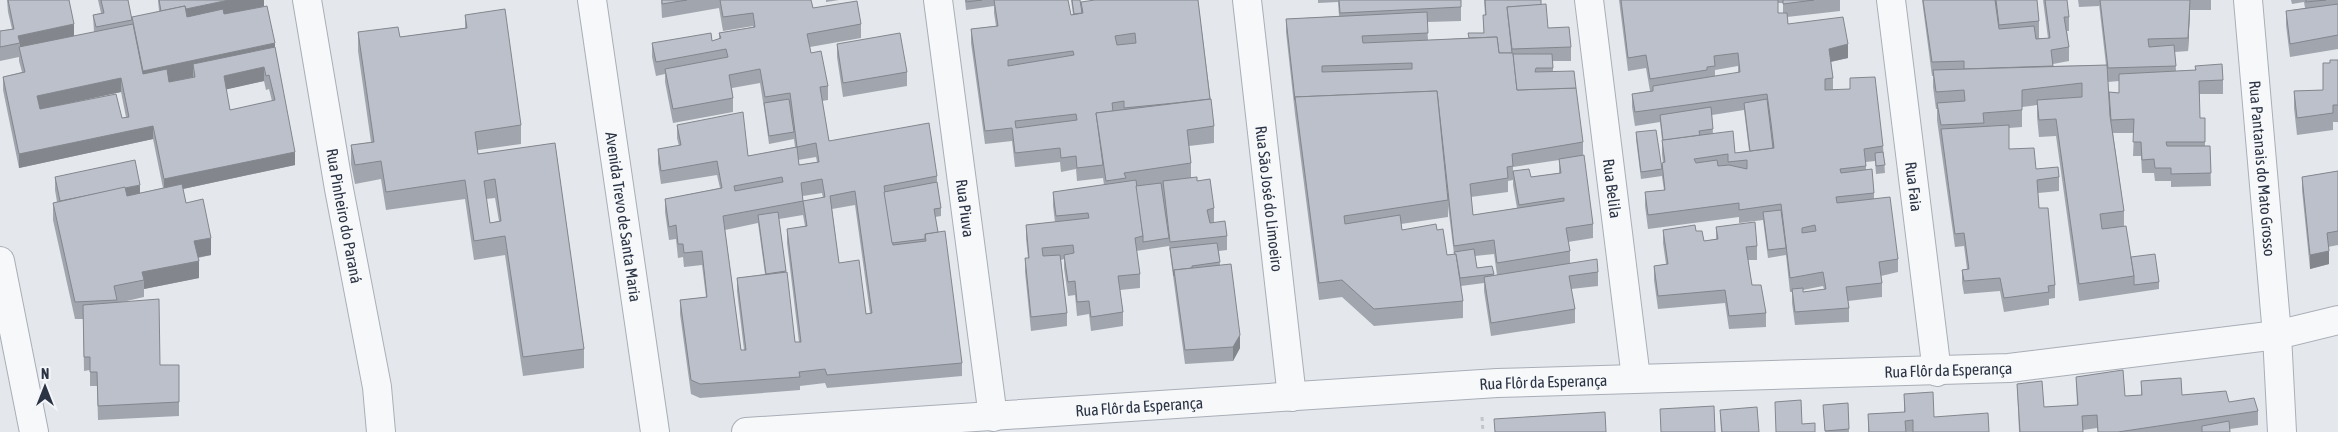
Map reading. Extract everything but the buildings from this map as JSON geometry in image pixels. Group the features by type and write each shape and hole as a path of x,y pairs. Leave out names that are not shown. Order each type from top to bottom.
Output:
{"street":[{"name":"Rua Pinheiro do Paraná","path":"307,0 339,189 377,387 381,432"},
{"name":"Avenida Trevo de Santa Maria","path":"592,0 655,432"},
{"name":"Rua Piuva","path":"938,0 993,417"},
{"name":"Rua São José do Limoeiro","path":"1247,0 1292,397"},
{"name":"Rua Belila","path":"1589,0 1636,378"},
{"name":"Rua Faia","path":"1891,0 1937,372"},
{"name":"Rua Pantanais do Mato Grosso","path":"2248,0 2277,335 2282,432"},
{"path":"0,261 34,432"},
{"name":"Rua Flôr da Esperança","path":"746,432 1497,383 1636,378 1937,372 2009,368 2277,335 2338,320"}]}
